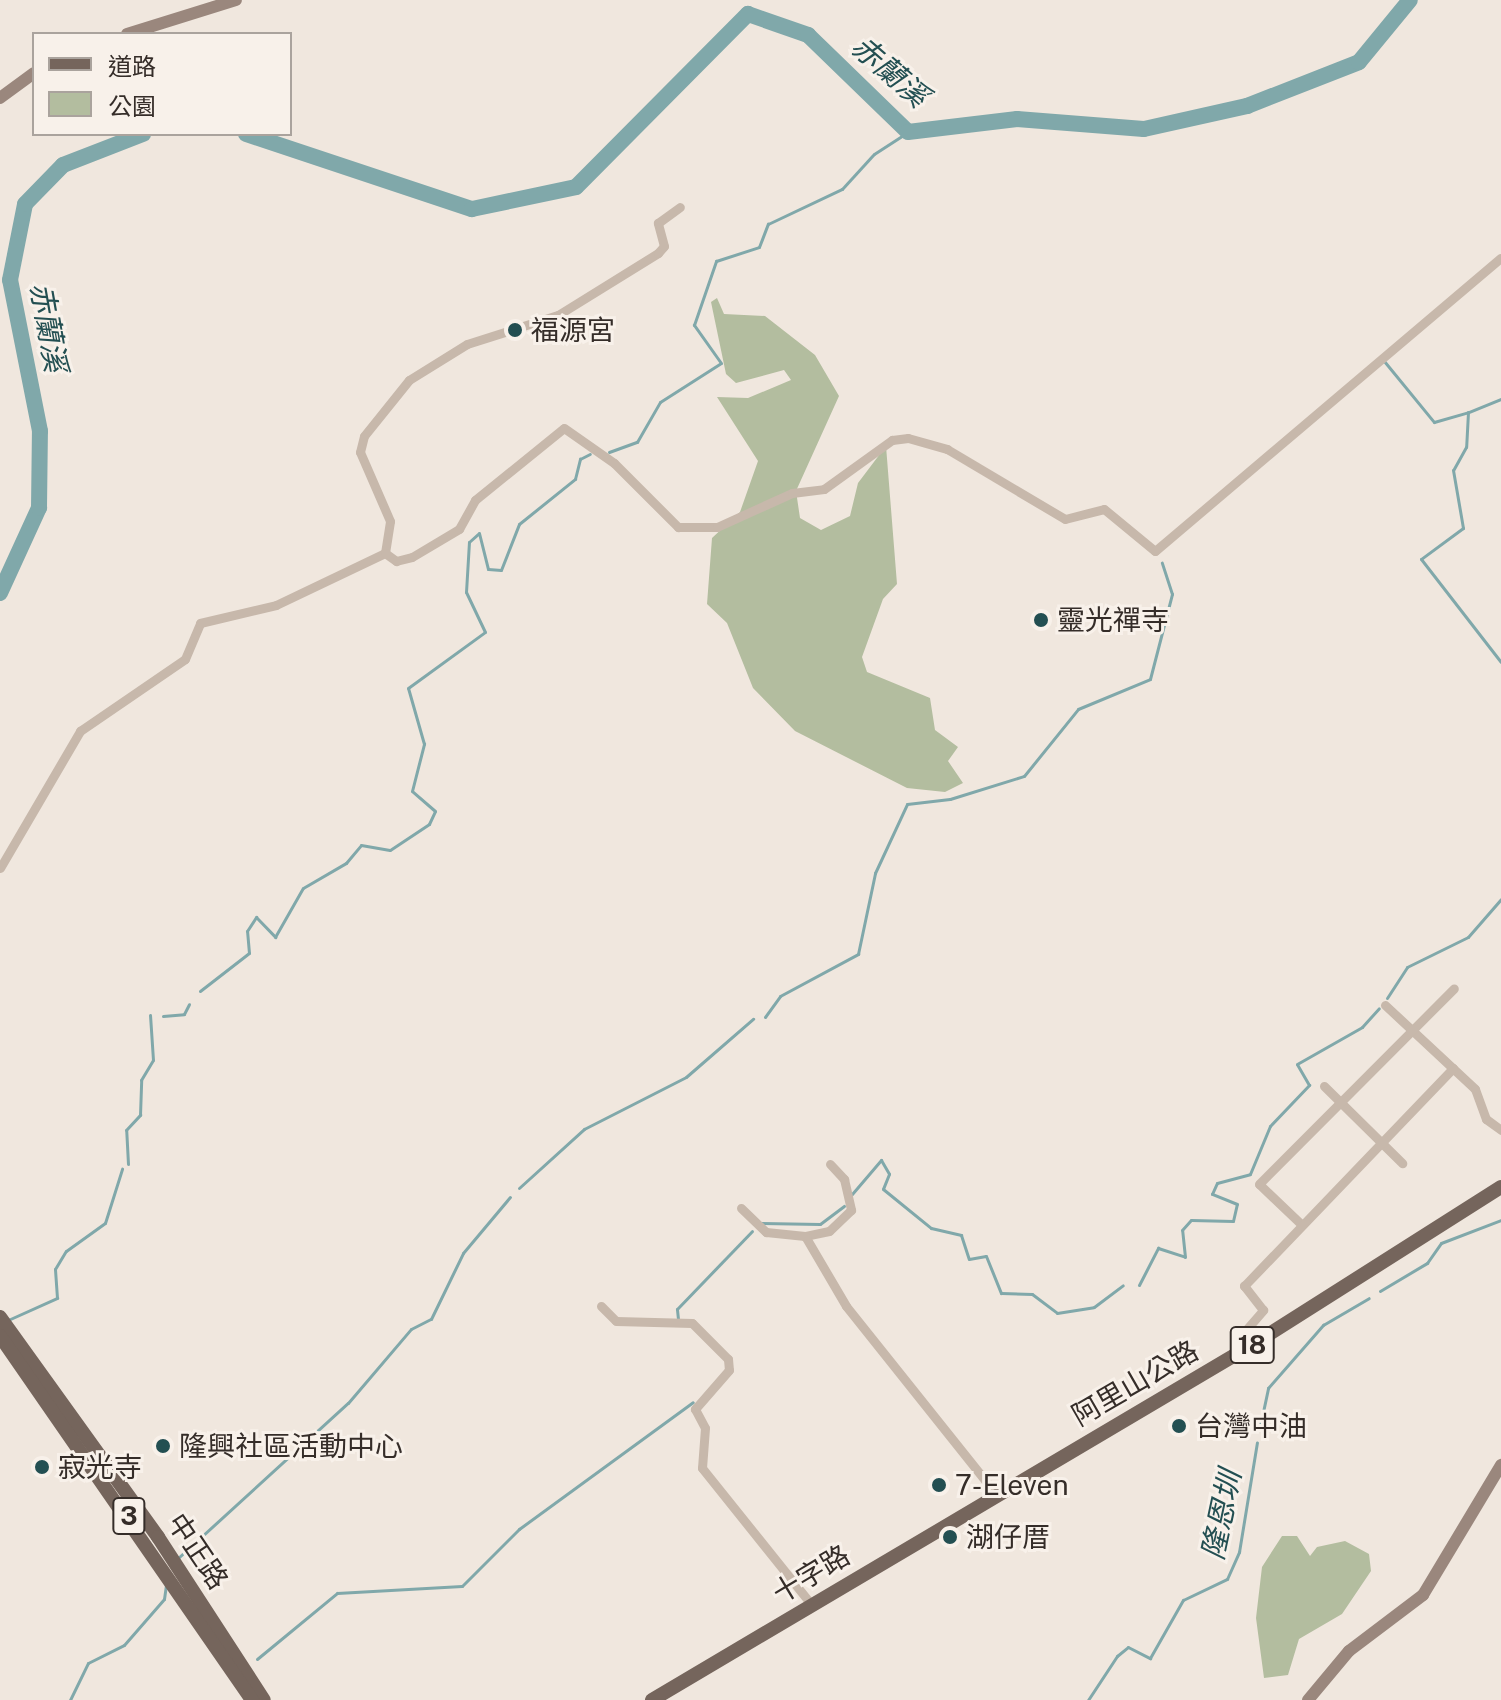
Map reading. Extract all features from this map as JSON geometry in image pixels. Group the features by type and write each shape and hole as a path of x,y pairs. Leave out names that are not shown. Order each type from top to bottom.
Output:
{"main road":[{"name":"阿里山公路","path":"996,1494 1252,1345 1501,1187"},
{"name":"中正路","path":"0,1317 158,1537 264,1700"},
{"name":"中正路","path":"0,1336 252,1700"},
{"name":"十字路","path":"652,1700 996,1494"}],"street":[{"path":"133,32 236,0"},
{"path":"0,98 32,74"},
{"path":"385,553 390,521 360,452 364,436 409,380 439,356 558,315 658,253 664,246 658,223 680,207"},
{"path":"385,553 396,561 412,557 459,529 475,500 564,428 614,463 678,527 717,527 782,496 824,489 892,440 908,438 947,449 1065,519 1104,509 1155,551 1501,258"},
{"path":"0,868 80,731 185,659 200,623 276,605 385,553"},
{"path":"1302,1225 1259,1184 1454,988"},
{"path":"1385,1005 1453,1068 1501,1130"},
{"path":"1252,1345 1245,1331 1263,1310 1244,1286 1453,1068"},
{"path":"1324,1086 1402,1163"},
{"path":"741,1208 766,1232 805,1236 829,1231 851,1210 844,1179 830,1164"},
{"path":"805,1236 846,1306 996,1494"},
{"path":"601,1306 616,1321 692,1323 728,1359 729,1370 695,1409 705,1428 702,1468 811,1604"},
{"path":"1308,1700 1349,1651 1423,1595 1501,1465"}],"green space":[{"path":"717,298 724,314 765,316 815,355 839,396 796,491 800,518 821,530 850,516 858,483 886,446 897,584 883,599 862,657 867,672 930,698 935,730 958,747 948,761 963,783 945,792 907,788 795,731 753,688 727,623 707,604 712,538 740,512 758,461 717,397 748,398 791,380 784,370 736,383 726,374 711,302"},
{"path":"1282,1536 1297,1536 1310,1556 1317,1547 1345,1541 1369,1554 1371,1571 1342,1614 1299,1639 1288,1675 1264,1678 1256,1618 1262,1567"}],"waterway":[{"name":"赤蘭溪","path":"252,136 472,209 576,187 748,14 808,35 908,132 1017,119 1144,129 1247,106 1359,62 1410,0"},
{"path":"609,452 637,442 660,402 721,363 694,325 716,261 759,247 768,224 842,189 874,154 908,132"},
{"name":"赤蘭溪","path":"0,593 39,508 40,431 10,280 25,204 63,165 138,136"},
{"path":"1384,361 1434,422 1468,412"},
{"path":"1501,399 1468,412 1466,447 1453,470 1463,528 1421,559 1501,662"},
{"path":"200,991 249,953 247,931 256,917 275,937 303,888 346,863 361,845 390,850 429,824 435,811 412,791 424,744 408,688 485,632 466,592 469,542 479,533 488,569 501,570 519,524 575,479 580,459 590,454"},
{"path":"765,1017 780,996 858,954 875,873 907,804 950,799 1024,776 1078,709 1150,679 1172,594 1162,563"},
{"path":"1387,998 1407,967 1468,937 1501,899"},
{"path":"163,1016 184,1014 189,1004"},
{"path":"1139,1285 1158,1248 1185,1257 1182,1230 1191,1220 1233,1221 1237,1204 1212,1194 1217,1183 1250,1174 1270,1126 1309,1085 1297,1064 1362,1027 1379,1008"},
{"path":"128,1164 126,1130 140,1115 141,1080 153,1060 150,1015"},
{"path":"519,1188 584,1129 686,1077 753,1019"},
{"path":"852,1194 881,1160 889,1174 883,1189 931,1228 961,1235 969,1259 986,1256 1001,1293 1032,1294 1057,1313 1094,1307 1123,1285"},
{"path":"8,1320 57,1298 55,1269 66,1251 105,1223 122,1169"},
{"path":"178,1558 348,1403 411,1329 431,1319 463,1253 510,1197"},
{"path":"762,1223 820,1224 844,1206"},
{"name":"隆恩圳","path":"1380,1291 1427,1263 1441,1243 1501,1220"},
{"path":"678,1319 677,1309 752,1231"},
{"name":"隆恩圳","path":"1260,1426 1268,1388 1323,1325 1369,1298"},
{"path":"257,1659 337,1593 462,1586 519,1529 693,1402"},
{"name":"隆恩圳","path":"1088,1700 1117,1656 1128,1647 1150,1658 1183,1600 1227,1579 1239,1552 1257,1442"},
{"path":"70,1700 88,1663 124,1645 164,1599 166,1584"}],"place":[{"name":"福源宮","path":"515,330"},
{"name":"靈光禪寺","path":"1041,620"},
{"name":"台灣中油","path":"1179,1426"},
{"name":"隆興社區活動中心","path":"163,1446"},
{"name":"寂光寺","path":"42,1467"},
{"name":"7-Eleven","path":"939,1485"},
{"name":"湖仔厝","path":"950,1537"}]}
